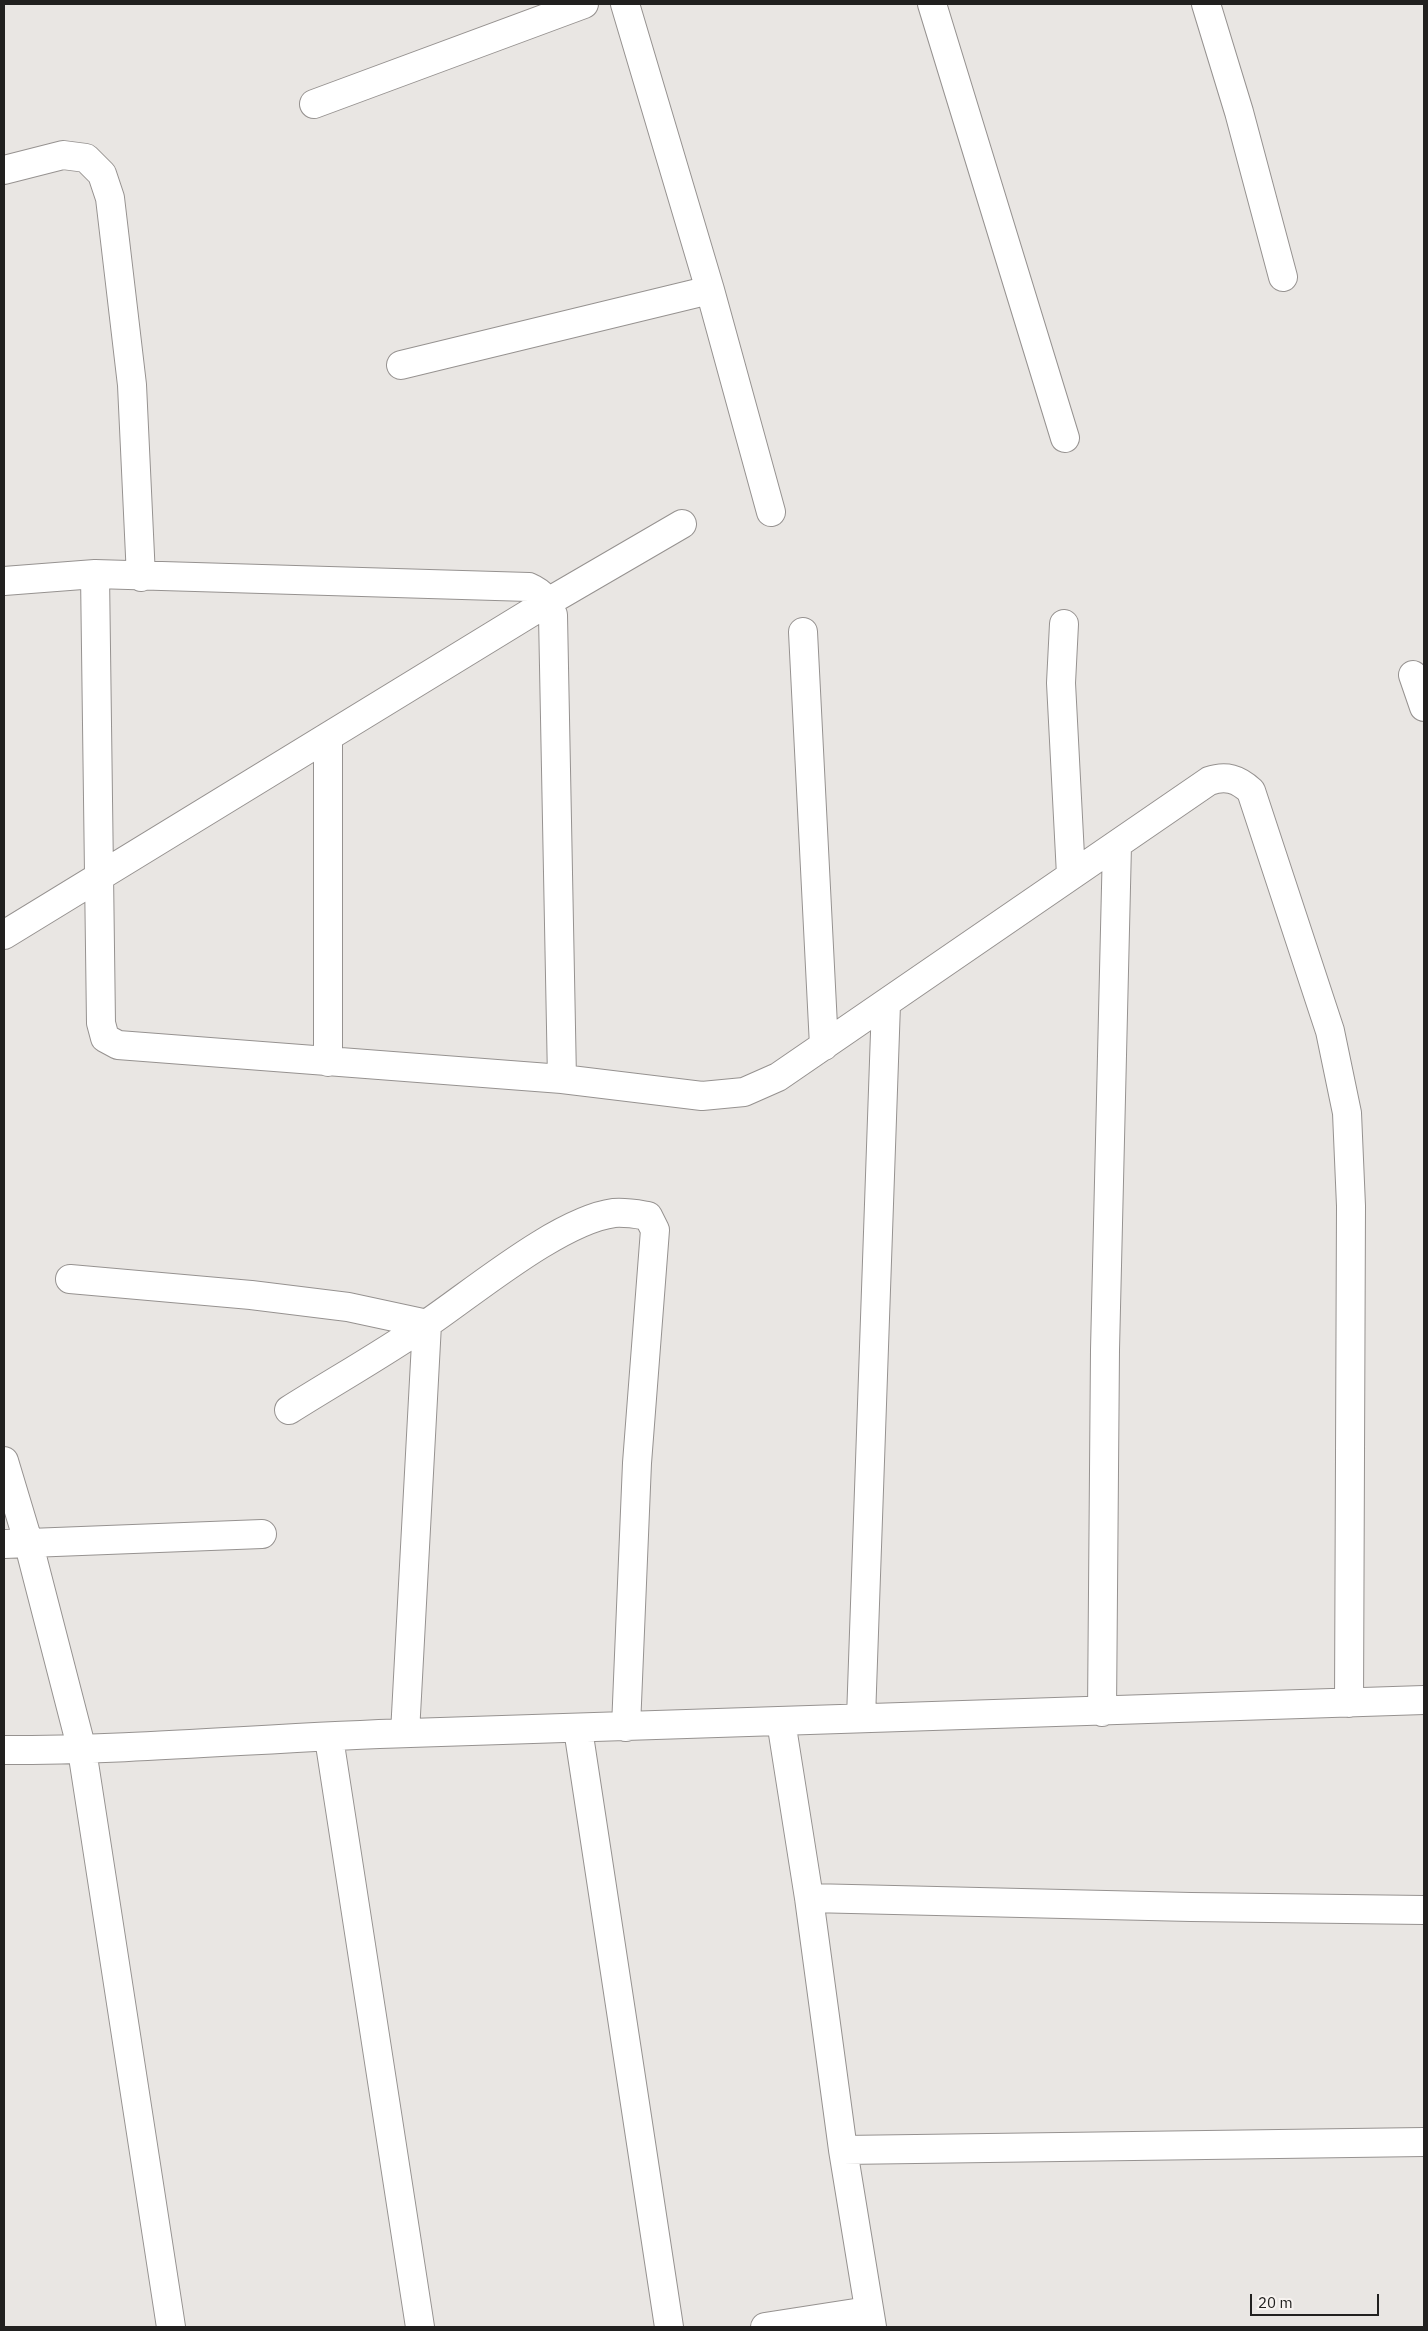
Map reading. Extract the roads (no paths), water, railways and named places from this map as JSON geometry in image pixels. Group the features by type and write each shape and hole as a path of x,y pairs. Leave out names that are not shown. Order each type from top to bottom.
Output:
{"street":[{"path":"314,104 584,4"},
{"path":"625,4 710,290 771,512"},
{"path":"932,4 1065,438"},
{"path":"1206,4 1239,112 1283,278"},
{"path":"4,170 63,156 86,158 102,174 110,198 132,385 141,577"},
{"path":"401,365 710,290"},
{"path":"4,935 548,602 682,524"},
{"path":"95,574 101,1023 105,1038 118,1045 562,1079 702,1096 744,1092 778,1077 1209,781 1220,777 1243,784 1251,791 1330,1031 1347,1112 1351,1206 1349,1703"},
{"path":"4,581 95,574 141,577 529,587 539,591 548,602 553,616 562,1079"},
{"path":"1064,624 1061,683 1071,875"},
{"path":"803,632 824,1046"},
{"path":"1414,675 1424,707"},
{"path":"328,738 328,1062"},
{"path":"1102,1712 1106,1350 1117,845"},
{"path":"861,1718 886,1004"},
{"path":"289,1410 426,1324 554,1238 591,1220 612,1213 632,1212 648,1216 654,1230 637,1463 626,1727"},
{"path":"70,1279 251,1295 338,1306 426,1324"},
{"path":"404,1733 426,1324"},
{"path":"4,1461 16,1543 82,1750 171,2327"},
{"path":"16,1543 262,1534"},
{"path":"4,1750 82,1750 404,1733 578,1729 1424,1700"},
{"path":"765,2327 870,2319 843,2150 809,1898 781,1722"},
{"path":"578,1729 669,2327"},
{"path":"329,1738 420,2327"},
{"path":"809,1898 1191,1907 1424,1910"},
{"path":"843,2150 1424,2142"}]}
